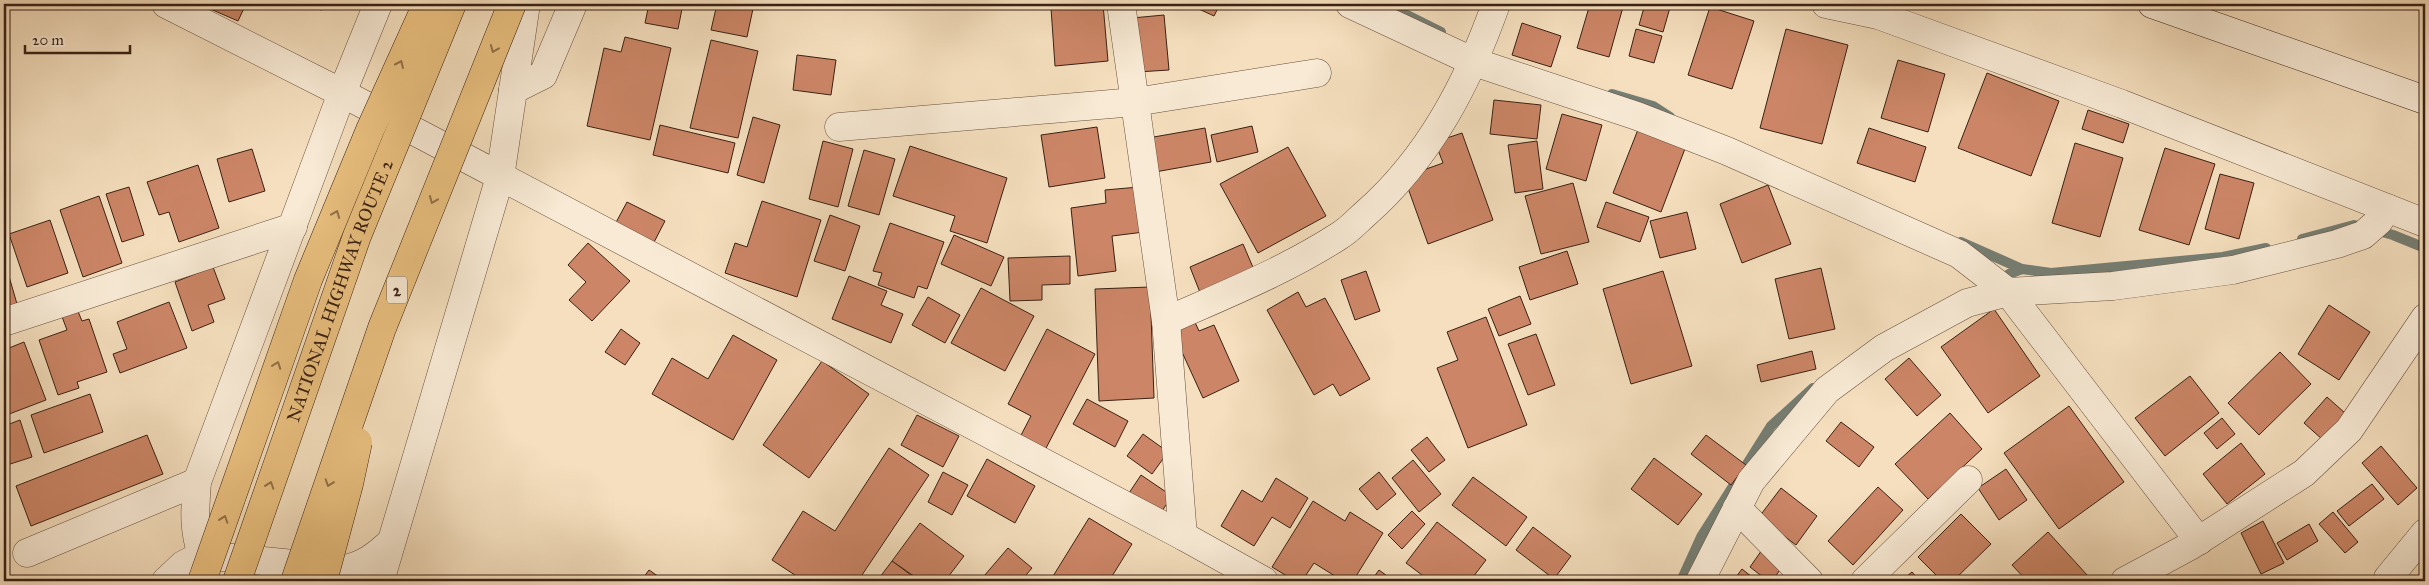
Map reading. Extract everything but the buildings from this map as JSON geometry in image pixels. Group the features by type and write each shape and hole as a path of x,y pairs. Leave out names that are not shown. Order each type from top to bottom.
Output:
{"highway":[{"path":"202,581 308,280 370,130 427,4"},
{"name":"NATIONAL HIGHWAY ROUTE 2","path":"237,581 357,236 452,4"},
{"name":"2","path":"295,581 382,328 512,4"},
{"path":"323,581 349,484 382,328"}],"street":[{"path":"166,4 342,93 1183,536 1264,581"},
{"path":"202,554 195,535 194,521 197,482 342,93 378,4"},
{"path":"380,581 500,177 526,4"},
{"path":"513,90 544,75 573,4"},
{"path":"1121,4 1166,321 1183,536"},
{"path":"1350,4 1727,151 1959,254 2008,292 2199,540"},
{"path":"1166,321 1289,266 1341,235 1381,200 1419,157 1442,123 1477,54 1496,4"},
{"path":"1826,4 1878,15 2122,104 2376,222 2425,223"},
{"path":"2152,4 2425,100"},
{"path":"839,127 1135,102 1317,73"},
{"path":"1700,581 1751,481 1827,390 1884,348 1967,303 2008,292 2113,286 2233,270 2336,244 2376,222"},
{"path":"4,322 293,227"},
{"path":"2125,581 2199,540 2304,473 2349,430 2425,318"},
{"path":"1865,581 1968,480"},
{"path":"26,553 197,482"},
{"path":"1737,508 1809,581"},
{"path":"2388,578 2425,533"},
{"path":"166,581 183,565 202,554 345,570 360,566 390,543"}],"waterway":[{"path":"1385,4 1441,32"},
{"path":"1612,94 1653,106 1670,117"},
{"path":"2302,239 2354,225 2358,226"},
{"path":"2375,230 2425,248"},
{"path":"1961,242 2022,269 2051,273 2223,257 2266,248"},
{"path":"2009,274 2022,269"},
{"path":"1681,581 1701,537 1771,426 1813,388"}]}
